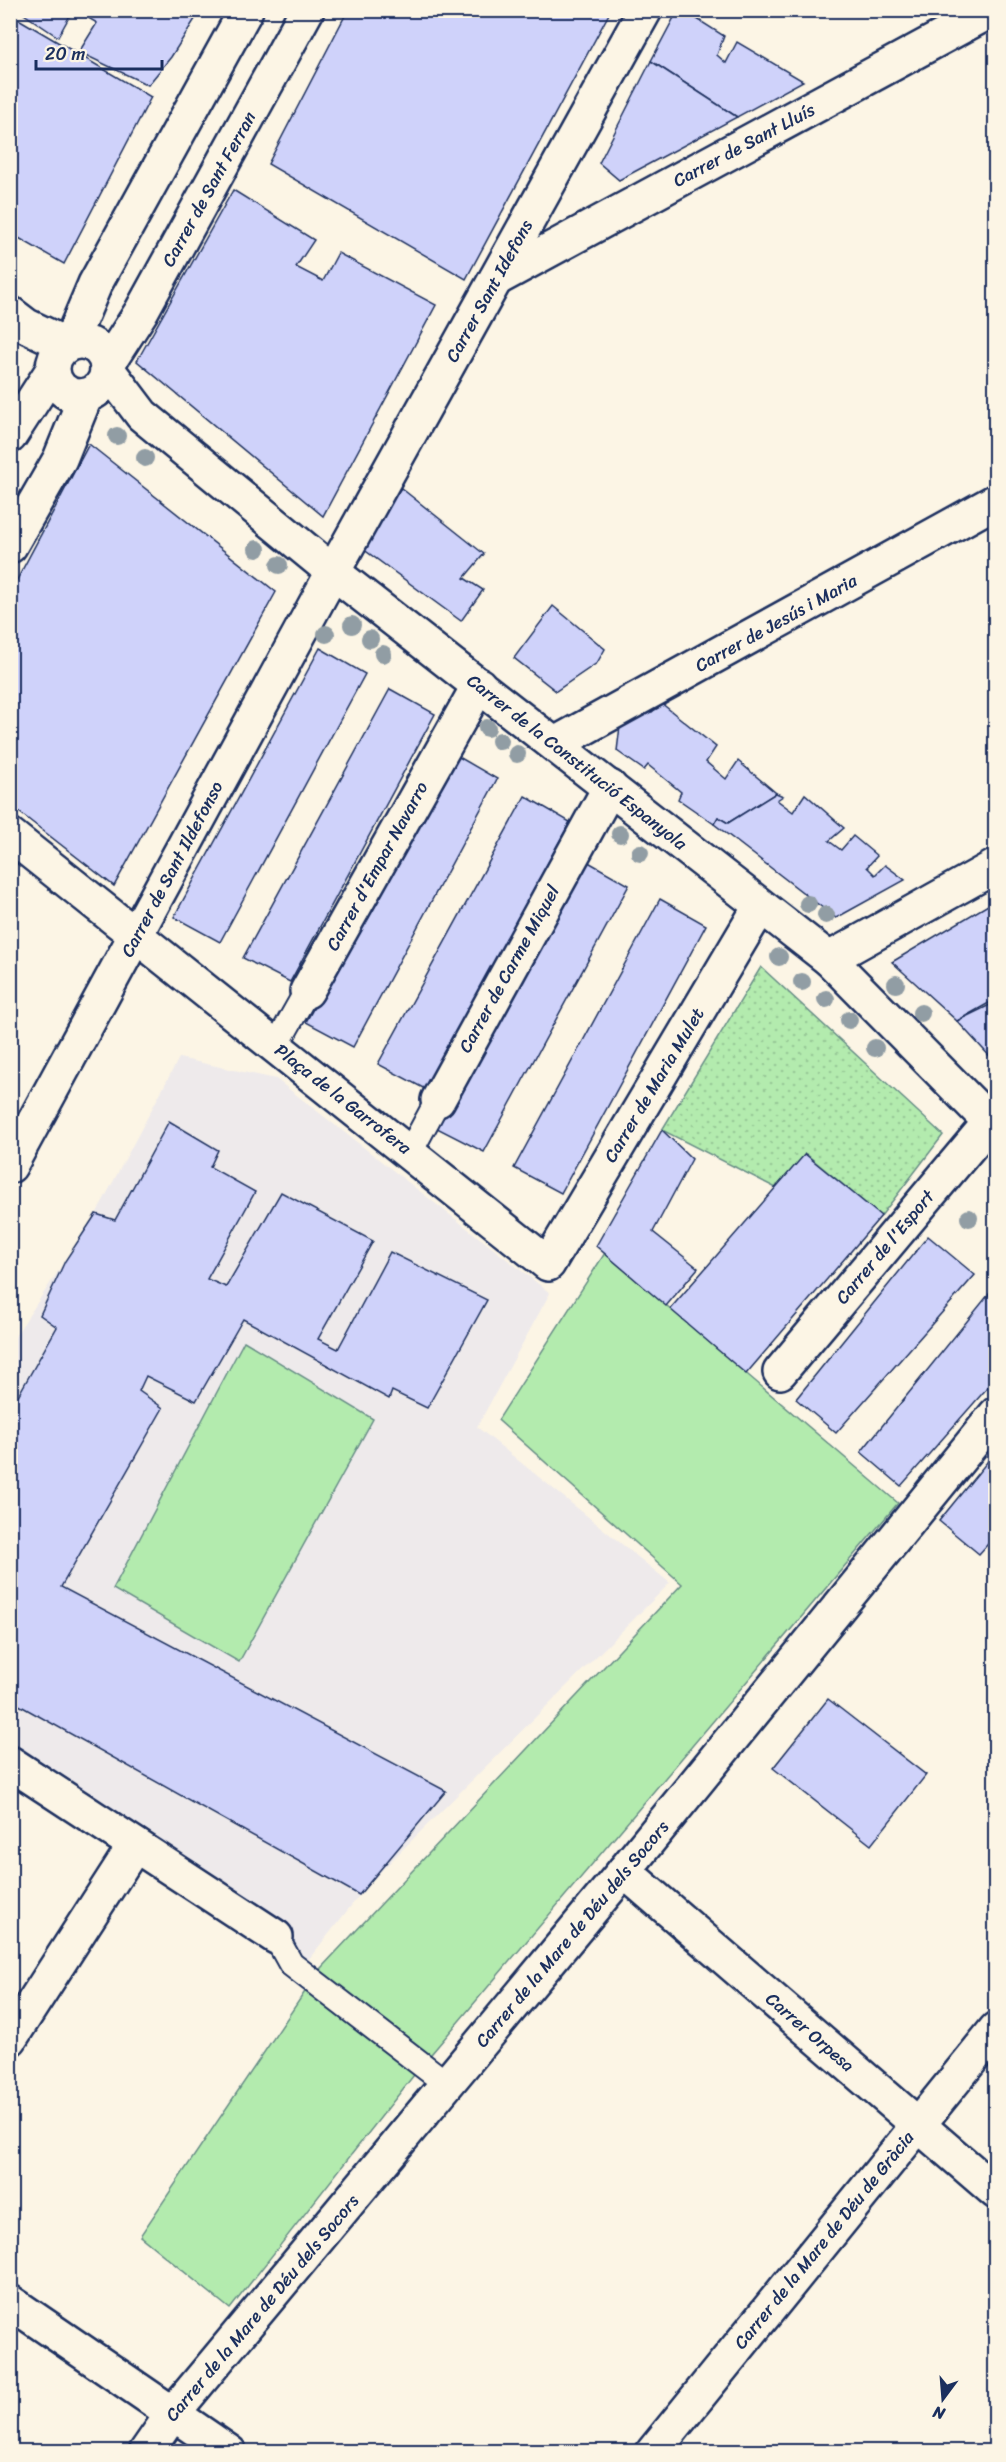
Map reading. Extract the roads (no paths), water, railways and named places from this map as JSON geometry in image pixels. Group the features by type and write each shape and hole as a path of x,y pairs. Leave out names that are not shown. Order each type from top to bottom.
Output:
{"street":[{"path":"10,436 60,356 95,284 246,10"},
{"name":"Carrer de Sant Ferran","path":"10,546 60,459 98,381 141,312 307,10"},
{"name":"Carrer Sant Idefons","path":"333,572 645,10"},
{"name":"Carrer de Sant Lluís","path":"496,279 992,10"},
{"path":"19,320 60,356 60,388 68,393 98,381 100,350 94,345 86,342 60,356"},
{"name":"Carrer de la Constitució Espanyola","path":"98,381 333,572 829,959 993,1125"},
{"name":"Carrer de Jesús i Maria","path":"555,744 996,501"},
{"name":"Carrer de Sant Ildefonso","path":"10,1166 333,572"},
{"name":"Carrer d'Empar Navarro","path":"276,1046 479,685"},
{"name":"Carrer de Carme Miquel","path":"410,1152 610,787"},
{"name":"Plaça de la Garrofera","path":"10,835 548,1264"},
{"path":"829,959 996,866"},
{"name":"Carrer de Maria Mulet","path":"548,1264 760,907"},
{"name":"Carrer de l'Esport","path":"780,1372 993,1125"},
{"name":"Carrer de la Mare de Déu dels Socors","path":"146,2451 173,2413 624,1872 996,1414"},
{"path":"10,1763 276,1937 291,1964 447,2084"},
{"path":"10,2039 135,1845"},
{"name":"Carrer Orpesa","path":"624,1872 996,2192"},
{"name":"Carrer de la Mare de Déu de Gràcia","path":"653,2451 996,2029"},
{"path":"10,2302 229,2451"}]}
